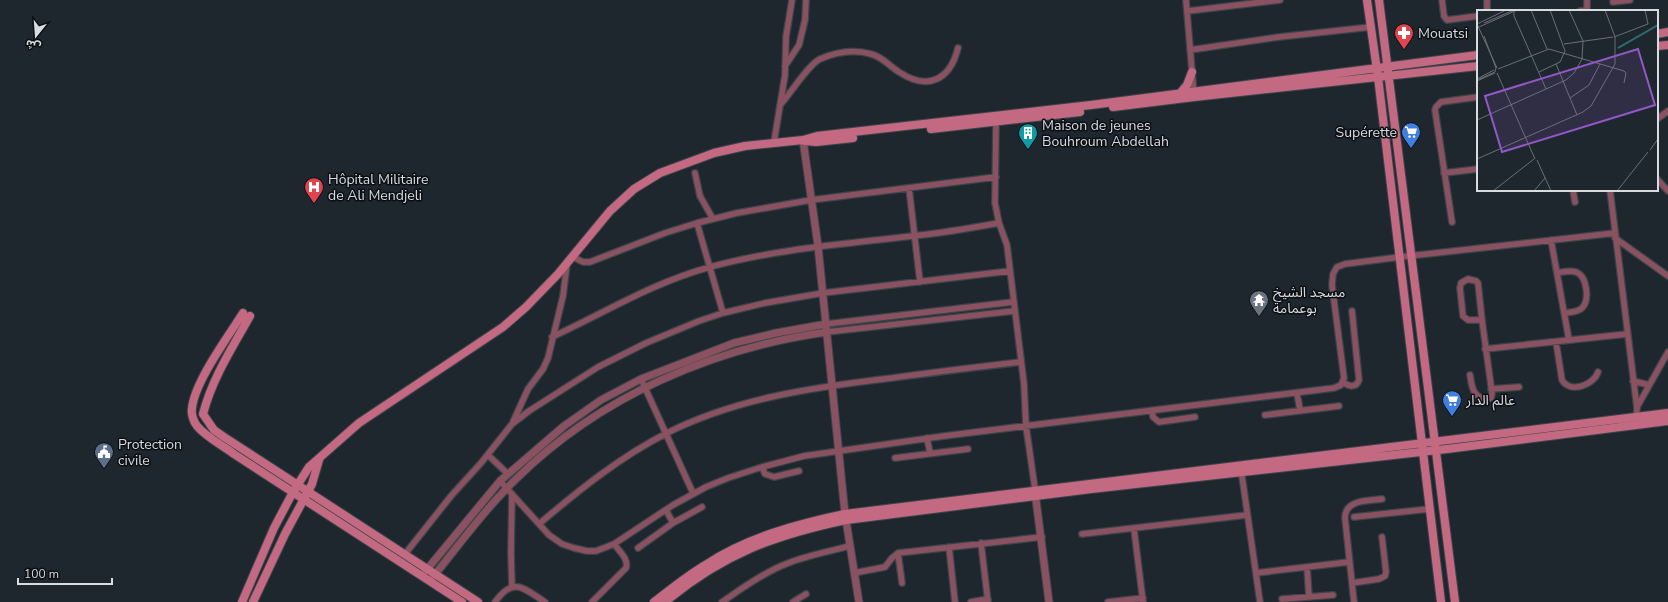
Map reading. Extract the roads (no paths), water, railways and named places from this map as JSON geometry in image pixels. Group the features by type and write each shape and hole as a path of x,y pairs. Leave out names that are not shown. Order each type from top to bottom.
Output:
{"main road":[{"path":"1367,0 1377,68 1400,257 1440,602"},
{"path":"1379,0 1387,76 1455,602"},
{"path":"1658,34 1668,32"},
{"path":"1658,46 1668,44"},
{"path":"803,140 816,142 996,122 1387,66 1477,55"},
{"path":"242,602 272,534 295,489 309,467 319,460 359,423 515,317 543,291 618,203 651,177 685,162 714,153 745,146 803,140 817,136 911,126 1181,92 1193,94 1477,66"},
{"path":"1181,92 1189,81 1192,72"},
{"path":"295,489 214,430 203,414 210,390 246,315 207,370 193,401 192,415 196,425 206,434 295,489 404,554 478,602"},
{"path":"654,602 707,563 737,548 778,531 813,521 1241,469 1435,450 1636,421 1668,413"},
{"path":"1241,469 1422,442 1636,421 1668,421"},
{"path":"254,602 285,534 306,495 314,477 319,460"},
{"path":"306,495 429,581 462,602"},
{"path":"665,602 708,570 740,552 759,544 846,517"}],"street":[{"path":"774,142 785,66 786,37 792,0"},
{"path":"785,66 799,45 805,20 806,0"},
{"path":"1186,0 1193,94"},
{"path":"1188,12 1280,0"},
{"path":"1442,0 1444,16 1447,20 1477,16"},
{"path":"1613,2 1630,0"},
{"path":"1190,50 1279,37 1371,27"},
{"path":"780,105 811,65 820,59 847,52 871,54 881,58 898,72 910,77 927,81 936,80 947,72 955,58 958,48"},
{"path":"1452,222 1435,114 1436,107 1441,102 1477,97"},
{"path":"1658,118 1668,111"},
{"path":"996,122 995,203 1007,245 1024,384 1026,426 1042,537 1049,602"},
{"path":"803,140 818,246 846,517 859,602"},
{"path":"1444,173 1477,169"},
{"path":"695,173 700,196 713,219"},
{"path":"404,554 451,496 488,455 512,424 528,389 545,366 563,296 570,259 590,262 633,245 697,223 764,208 812,200 996,177"},
{"path":"1658,180 1668,190"},
{"path":"908,188 920,282"},
{"path":"1573,191 1575,202"},
{"path":"1610,191 1637,408 1636,421"},
{"path":"697,223 724,313"},
{"path":"552,337 649,288 710,267 818,246 915,236 1000,223"},
{"path":"500,481 549,535 562,544 587,551 596,551 614,544 694,493 728,478 762,466 804,456 928,438 1026,426 1069,423 1338,387 1343,382 1344,374 1332,285 1334,271 1341,264 1551,240 1615,235 1668,276"},
{"path":"1551,240 1570,340"},
{"path":"512,424 529,411 598,367 670,332 724,313 823,293 1010,271"},
{"path":"1557,273 1576,272 1581,276 1585,285 1586,300 1583,307 1578,311 1565,314"},
{"path":"1470,375 1472,390 1479,397 1489,399 1492,396 1478,284 1472,279 1464,281 1460,288 1463,316 1468,320 1482,320"},
{"path":"422,576 500,481 564,426 601,400 641,379 734,343 776,333 826,324 1013,302"},
{"path":"429,581 507,488 555,445 585,422 645,387 695,366 764,343 827,332 1014,311"},
{"path":"1343,382 1347,385 1354,386 1357,385 1359,380 1352,311"},
{"path":"1485,349 1627,334"},
{"path":"1556,342 1562,380 1566,385 1572,387 1588,384 1595,379 1598,372"},
{"path":"1637,408 1668,352"},
{"path":"539,524 582,487 622,459 667,433 744,403 832,385 1021,362"},
{"path":"641,379 694,493"},
{"path":"1633,381 1649,385"},
{"path":"1491,389 1519,386"},
{"path":"1297,393 1300,410"},
{"path":"1265,415 1339,406"},
{"path":"1152,411 1155,420 1162,423 1195,417"},
{"path":"928,438 930,453"},
{"path":"895,458 968,449"},
{"path":"488,455 508,474"},
{"path":"762,466 765,474 771,477 799,471"},
{"path":"1241,469 1260,602"},
{"path":"512,494 512,587"},
{"path":"1354,602 1345,518 1346,511 1353,503 1382,499"},
{"path":"638,548 673,523 702,507"},
{"path":"1354,517 1429,509"},
{"path":"666,510 673,523"},
{"path":"1082,534 1247,516"},
{"path":"1108,602 1143,600 1134,529"},
{"path":"854,573 885,567 898,553 1042,537"},
{"path":"1352,583 1379,579 1385,576 1386,572 1382,537"},
{"path":"970,602 988,601 981,543"},
{"path":"592,602 626,568 627,564 625,558 614,544"},
{"path":"722,602 762,576 781,566 850,546"},
{"path":"949,547 954,602"},
{"path":"898,553 902,583"},
{"path":"1256,573 1349,562"},
{"path":"1307,567 1309,597"},
{"path":"495,602 503,592 512,587 521,587 545,602"},
{"path":"793,602 806,594"},
{"path":"1282,599 1333,595"}],"place":[{"name":"Mouatsi","path":"1404,50"},
{"name":"Supérette","path":"1411,149"},
{"name":"Maison de jeunes Bouhroum Abdellah","path":"1028,150"},
{"name":"Hôpital Militaire de Ali Mendjeli","path":"314,204"},
{"name":"مسجد الشيخ بوعمامة","path":"1259,317"},
{"name":"عالم الدار","path":"1452,417"},
{"name":"Protection civile","path":"104,469"}]}
